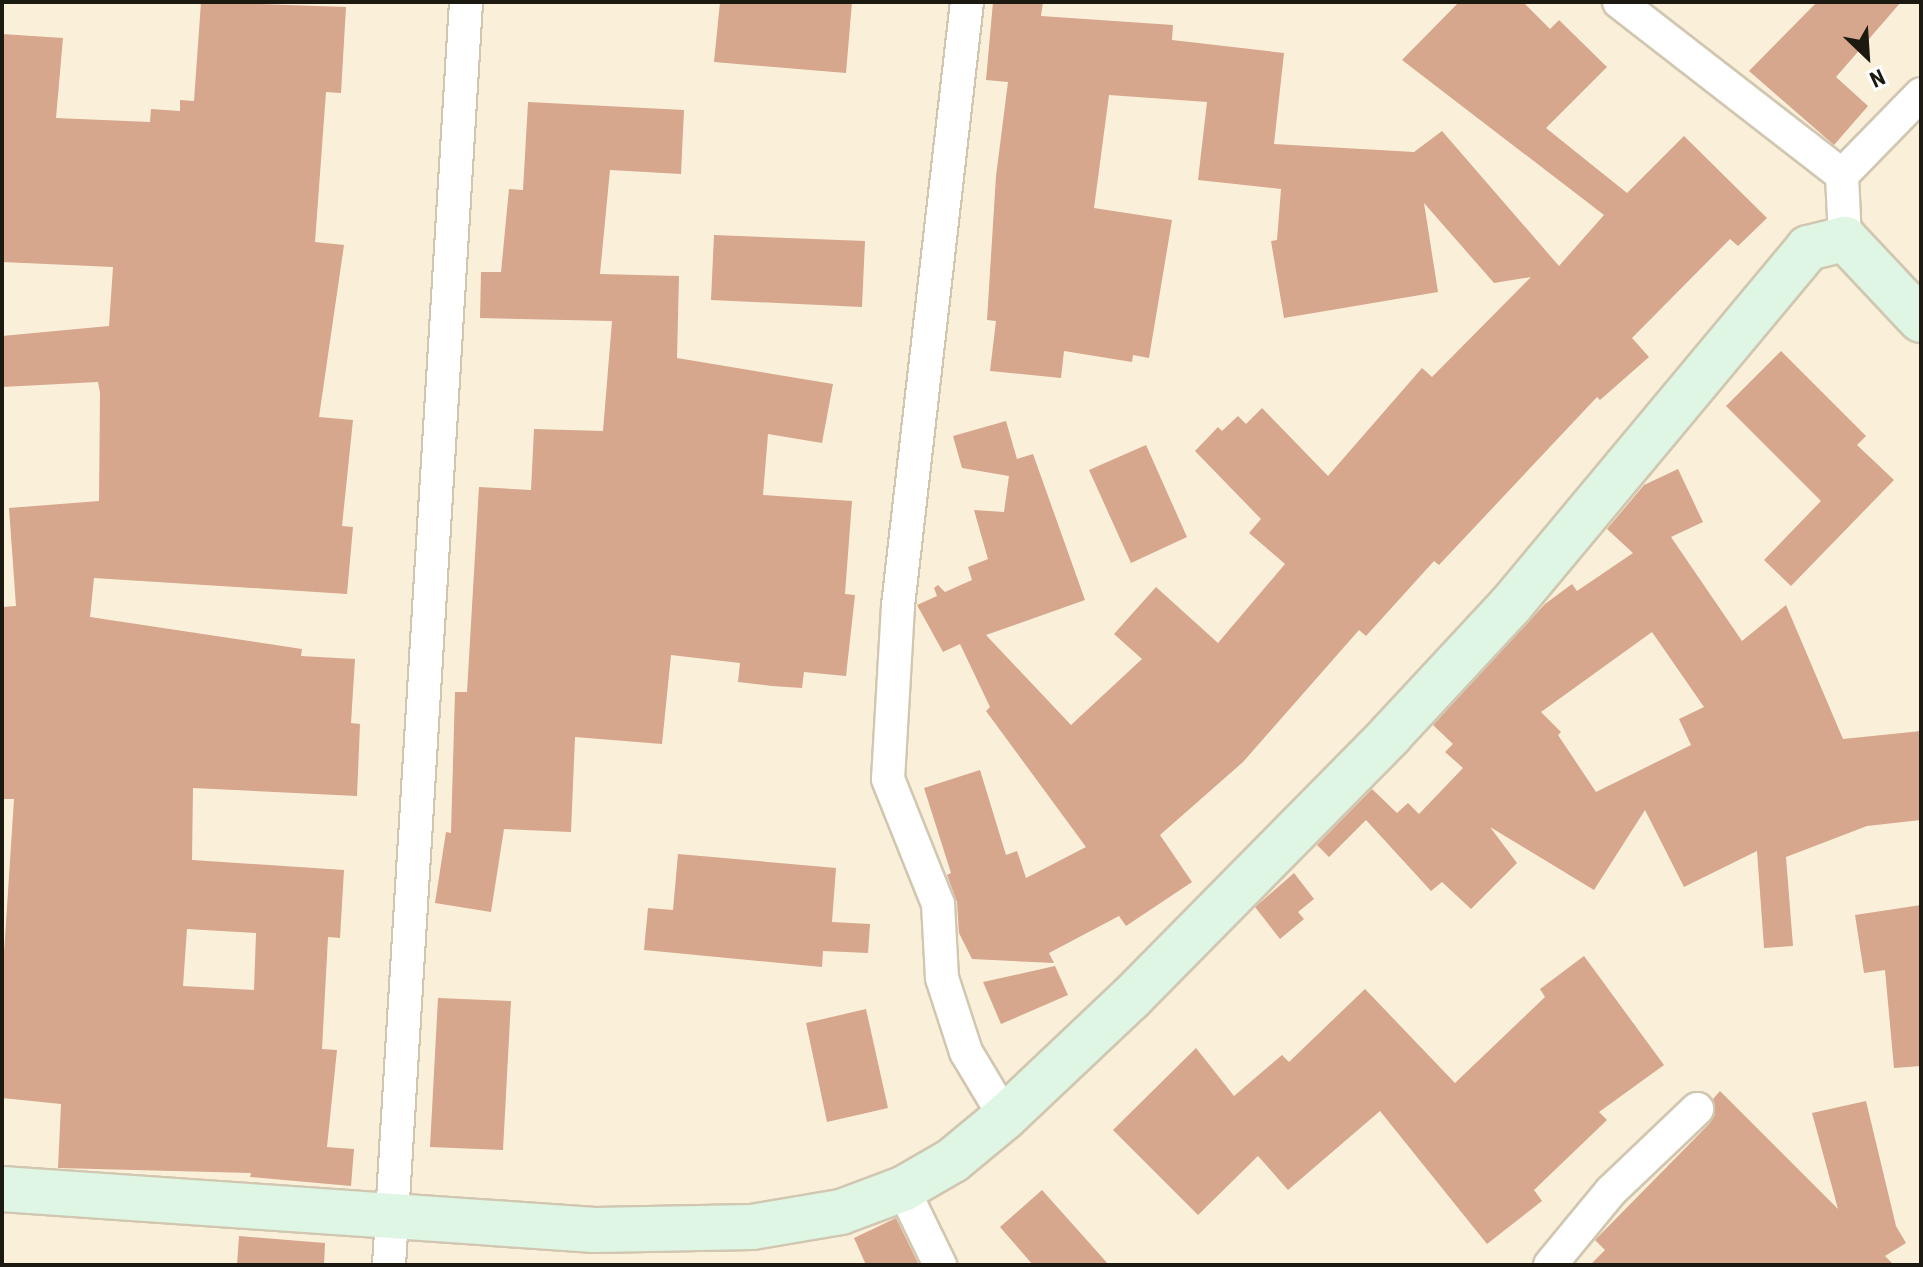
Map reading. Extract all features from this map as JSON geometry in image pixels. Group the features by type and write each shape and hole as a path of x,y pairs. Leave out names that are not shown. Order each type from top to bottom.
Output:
{"street":[{"path":"389,1265 395,1217 466,2"},
{"path":"967,2 898,606 888,779 938,904 942,978 966,1052 1005,1117"},
{"path":"1619,2 1842,175"},
{"path":"1921,94 1842,175 1845,239 1921,320"},
{"path":"2,1189 595,1230 752,1227 841,1212 903,1189 953,1160 1005,1117 1131,998 1510,606 1808,248 1845,239"},
{"path":"1550,1265 1611,1191 1697,1109"},
{"path":"903,1189 940,1265"}],"building":[{"path":"201,2 346,7 341,93 326,92 315,242 344,245 319,417 353,420 342,526 353,527 347,594 94,578 90,617 302,649 301,656 355,659 351,723 360,724 357,796 193,788 192,860 344,870 340,938 328,937 322,1049 337,1050 327,1147 354,1149 351,1186 250,1177 251,1173 58,1168 61,1104 2,1098 2,984 14,799 2,799 2,607 16,606 9,508 99,501 100,393 98,382 2,387 2,336 109,326 113,267 2,262 2,34 63,38 56,118 150,122 151,109 180,111 180,100 194,101","holes":["187,929 256,933 254,990 183,986"]},
{"path":"720,2 852,2 846,73 714,62"},
{"path":"993,2 1043,2 1041,16 1173,25 1172,40 1284,53 1274,144 1414,152 1442,131 1559,266 1604,215 1402,60 1459,2 1523,2 1550,29 1559,20 1607,67 1546,128 1627,193 1684,136 1767,218 1738,246 1730,239 1632,338 1649,357 1600,400 1597,397 1439,565 1434,561 1366,636 1359,630 1243,762 1160,835 1192,882 1126,926 1119,916 1049,953 1054,963 972,959 959,933 957,902 947,875 951,873 924,788 980,770 1006,855 1017,851 1026,878 1086,847 986,711 990,707 960,644 943,652 917,605 937,596 934,588 938,585 945,592 972,580 968,567 988,559 974,510 1004,512 1009,476 962,468 953,436 1006,421 1017,459 1033,454 1085,600 986,635 1071,725 1142,659 1114,634 1156,587 1218,643 1285,564 1249,533 1261,519 1195,451 1218,427 1222,431 1238,416 1246,424 1262,408 1328,476 1422,368 1432,377 1531,277 1494,283 1424,203 1438,292 1284,318 1271,241 1277,240 1281,189 1198,180 1207,102 1109,95 1094,208 1172,220 1149,358 1133,355 1132,362 1064,351 1061,378 990,371 996,321 987,320 996,176 1008,82 986,80"},
{"path":"1817,2 1901,2 1836,77 1868,106 1834,145 1749,71"},
{"path":"528,102 684,110 681,174 610,170 600,274 679,276 677,358 833,384 822,443 768,434 763,495 852,501 845,594 855,595 846,676 804,672 802,688 738,682 740,663 671,655 662,744 575,737 571,832 504,829 491,912 435,903 446,832 451,833 455,692 467,692 479,487 531,490 534,429 603,431 612,321 480,318 481,272 501,272 509,189 523,190"},
{"path":"714,235 865,241 862,307 711,300"},
{"path":"1781,351 1866,436 1857,445 1894,480 1791,586 1764,560 1821,501 1726,406"},
{"path":"1146,445 1187,537 1131,563 1089,470"},
{"path":"1678,469 1703,522 1671,537 1742,641 1786,605 1843,739 1921,731 1921,820 1867,826 1786,857 1793,946 1764,948 1757,851 1684,887 1645,810 1594,890 1490,827 1517,863 1471,909 1442,882 1431,891 1366,820 1329,857 1317,845 1372,789 1397,813 1408,803 1419,814 1463,768 1445,752 1453,744 1433,725 1545,604 1572,584 1577,591 1633,553 1607,529 1644,485","holes":["1652,632 1704,707 1679,719 1691,745 1596,792 1558,735 1561,732 1541,712"]},
{"path":"678,854 836,868 832,922 870,924 868,953 823,951 822,967 644,950 648,908 673,910"},
{"path":"1294,873 1314,899 1298,912 1304,919 1280,939 1255,907"},
{"path":"1921,905 1921,1066 1894,1068 1885,970 1864,973 1855,915"},
{"path":"1584,956 1664,1065 1599,1112 1607,1120 1534,1190 1542,1201 1487,1244 1380,1111 1288,1190 1258,1156 1198,1215 1113,1130 1196,1048 1234,1096 1282,1055 1289,1062 1365,989 1455,1083 1545,997 1540,989"},
{"path":"1055,966 1068,995 1001,1024 983,982"},
{"path":"438,998 511,1001 503,1150 430,1147"},
{"path":"866,1009 888,1108 827,1122 806,1023"},
{"path":"1720,1091 1838,1209 1812,1113 1866,1101 1896,1226 1906,1243 1885,1256 1894,1265 1590,1265 1605,1250 1595,1240 1710,1123 1715,1114 1713,1099"},
{"path":"1042,1190 1109,1265 1033,1265 1000,1227"},
{"path":"896,1218 919,1265 866,1265 854,1238"},
{"path":"239,1236 325,1243 324,1265 237,1265"}]}
